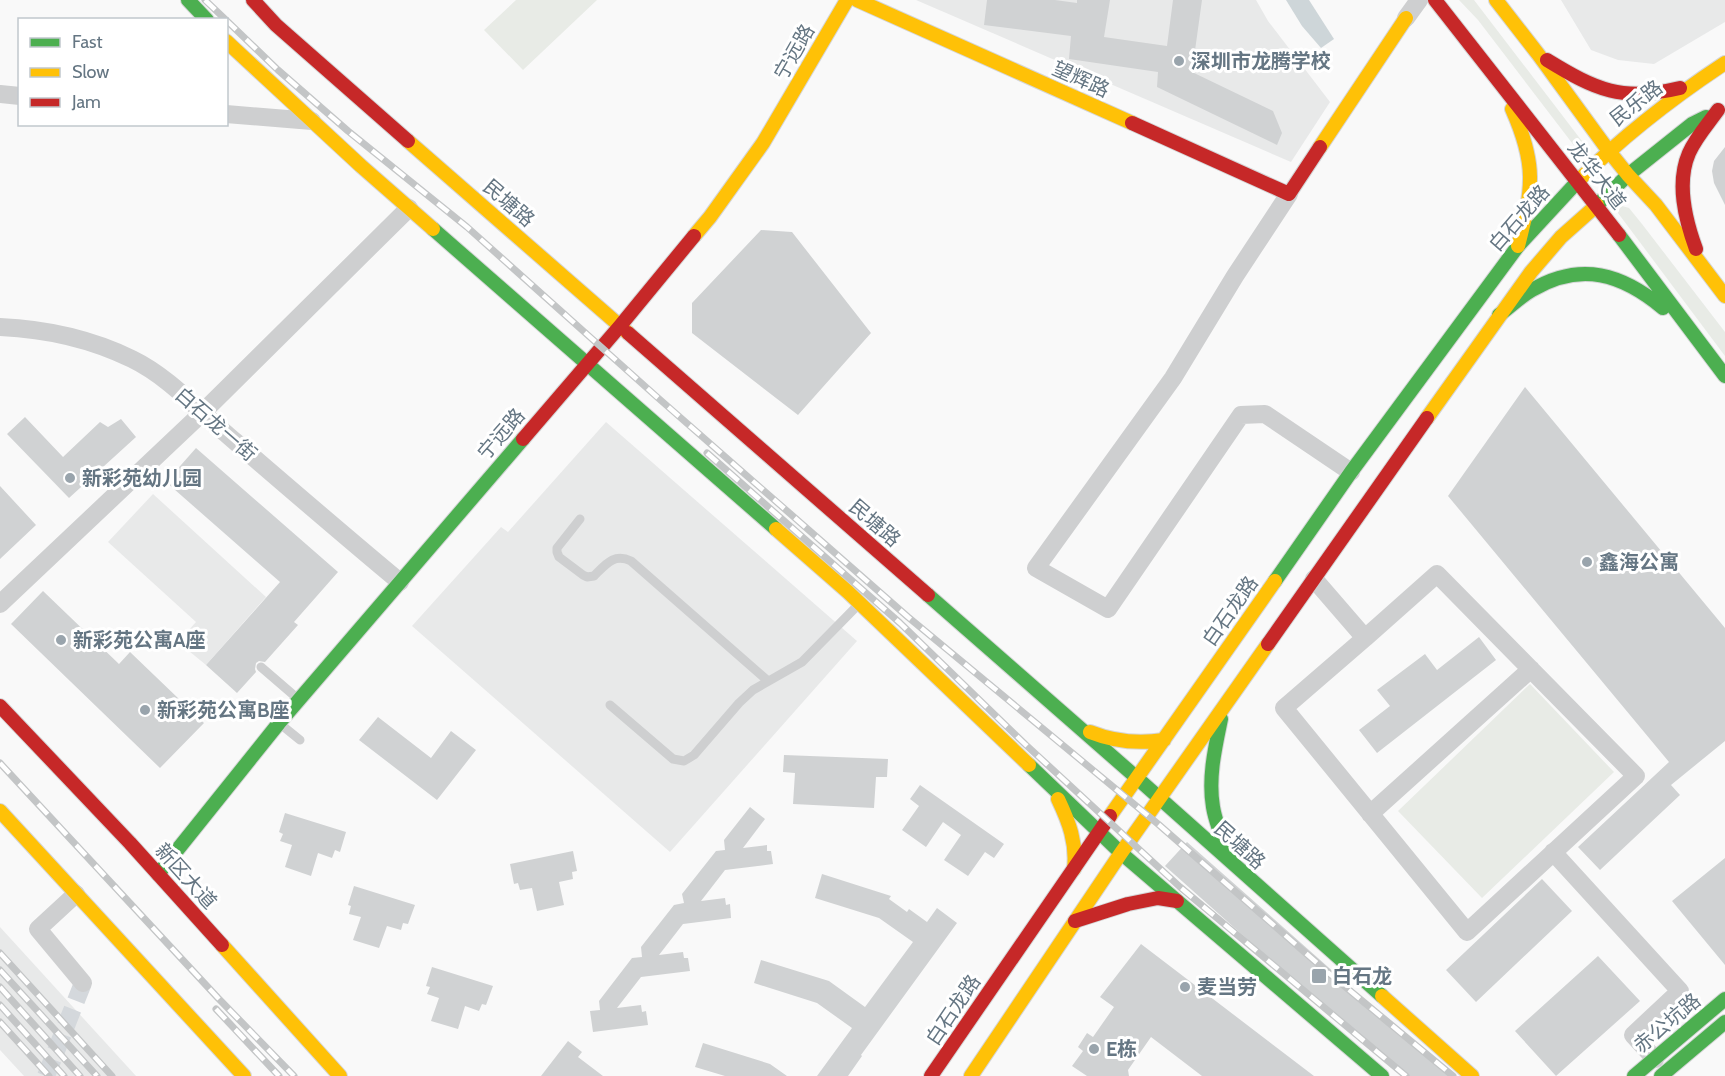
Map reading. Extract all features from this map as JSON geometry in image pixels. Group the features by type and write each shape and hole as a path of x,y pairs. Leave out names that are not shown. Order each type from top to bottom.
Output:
{"main road":[{"path":"188,0 205,18"},
{"name":"民塘路","path":"253,0 276,25 1137,778 1472,1076"},
{"name":"宁远路","path":"158,874 279,723 620,326 710,217 763,143 847,0"},
{"name":"望辉路","path":"857,0 1289,194"},
{"name":"龙华大道","path":"1434,0 1597,205 1725,376"},
{"name":"龙华大道","path":"1496,0 1608,150 1656,205 1725,296"},
{"path":"1289,194 1406,18"},
{"path":"228,43 409,208 860,603 1121,853 1382,1076"},
{"path":"1538,54 1565,71 1619,94 1642,96 1692,84"},
{"name":"民乐路","path":"1578,181 1608,150 1645,120 1692,84 1725,63"},
{"path":"1494,74 1514,112 1531,174 1528,206 1518,246"},
{"path":"971,1076 1121,853 1531,272 1561,237 1628,175 1692,124 1721,108"},
{"path":"1707,272 1688,225 1683,181 1686,161 1697,139 1721,108"},
{"name":"白石龙路","path":"931,1076 1351,472 1518,246 1578,181"},
{"path":"1499,315 1532,290 1550,282 1570,275 1605,275 1625,282 1646,294 1688,327"},
{"name":"新区大道","path":"0,706 158,874 340,1076"},
{"path":"1225,706 1211,764 1210,794 1215,819 1233,865"},
{"path":"1078,727 1103,738 1127,743 1164,740"},
{"path":"1053,789 1070,823 1076,858 1074,869"},
{"path":"0,811 244,1076"},
{"path":"1075,921 1158,897 1177,901"},
{"name":"赤公坑路","path":"1634,1076 1725,999"},
{"name":"赤公坑路","path":"1661,1076 1725,1022"}],"street":[{"path":"1406,18 1419,0"},
{"path":"0,94 18,96"},
{"path":"228,114 312,121"},
{"path":"1289,194 1235,276 1173,378 1036,568 1108,609 1241,415 1265,414 1351,472"},
{"path":"0,604 202,413 409,208"},
{"name":"白石龙一街","path":"0,327 29,328 104,346 150,369 166,380 400,582"},
{"path":"1437,574 1636,776 1467,932 1284,708 1365,638 1437,574"},
{"path":"1314,579 1365,638"},
{"path":"1370,814 1531,669"},
{"path":"1553,852 1680,991 1633,1035 1655,1059"},
{"path":"76,894 38,929 83,983"}],"lane":[{"path":"580,519 557,548 559,557 587,577 594,576 613,559 622,558 631,561 768,681"},
{"path":"610,705 673,759 684,761 694,755 753,690 802,662 860,603"},
{"path":"261,667 299,700"},
{"path":"279,723 300,740"}],"shaded area":[{"path":"516,0 597,0 523,70 484,30"},
{"name":"深圳市龙腾学校","path":"916,0 1256,0 1268,21 1330,102 1291,162"},
{"path":"1286,0 1309,0 1334,39 1321,48 1302,26"},
{"path":"1459,0 1474,0 1588,149 1582,156 1478,20"},
{"path":"1561,0 1725,0 1725,22 1654,64 1618,60 1591,50"},
{"path":"1622,206 1629,208 1725,332 1725,356 1618,213"},
{"path":"606,422 857,641 670,852 412,626 501,527 508,532"},
{"path":"153,494 266,597 206,665 178,642 196,622 108,542"},
{"path":"1530,684 1614,772 1482,898 1398,811"},
{"path":"0,927 136,1076 24,1076 0,1050"}],"building":[{"path":"987,0 1055,0 1077,3 1077,0 1110,0 1104,37 1167,46 1173,0 1202,0 1192,72 1273,111 1282,133 1277,145 1157,87 1158,72 1069,59 1071,36 984,25"},
{"path":"1725,147 1725,205 1714,183 1712,171 1714,161"},
{"path":"761,230 792,232 871,333 798,415 692,333 692,303"},
{"name":"鑫海公寓","path":"1525,387 1725,628 1725,741 1671,785 1680,795 1600,870 1578,847 1669,762 1448,496"},
{"name":"新彩苑幼儿园","path":"25,417 63,457 100,422 108,427 121,419 136,437 69,498 7,434"},
{"path":"196,448 338,572 294,622 298,625 265,662 256,663 256,672 237,693 206,665 280,582 166,482"},
{"path":"0,486 36,525 0,559"},
{"path":"43,591 119,664 130,652 204,723 160,768 11,624"},
{"path":"1479,637 1496,660 1377,753 1359,730 1390,706 1377,690 1425,654 1437,670"},
{"path":"378,717 431,758 451,731 476,750 437,800 359,740"},
{"path":"784,755 888,759 887,777 876,777 874,808 793,804 795,773 783,772"},
{"path":"920,785 1004,844 994,858 985,852 968,876 944,860 961,835 943,822 926,847 902,830 919,806 910,799"},
{"path":"750,807 765,819 743,848 767,845 767,851 771,851 773,864 725,870 701,901 725,898 726,905 730,904 731,918 683,924 659,955 683,952 684,958 688,958 690,971 641,977 617,1008 641,1005 642,1012 646,1011 648,1025 593,1032 590,1011 600,1010 599,1001 632,958 642,957 641,947 674,905 684,903 682,894 716,851 725,850 724,840"},
{"path":"285,813 346,832 340,852 335,850 332,858 318,853 311,876 285,867 292,845 280,841 283,834 279,832"},
{"path":"1187,842 1451,1076 1401,1076 1165,866"},
{"path":"573,851 577,871 572,872 573,879 559,882 564,905 537,911 532,888 520,890 518,883 514,884 510,864"},
{"path":"1725,858 1725,965 1672,901"},
{"path":"822,874 891,896 889,899 907,912 909,909 927,922 937,908 957,923 848,1076 817,1076 852,1028 817,1003 754,983 761,960 829,981 865,1007 913,942 879,918 815,898"},
{"path":"1542,879 1572,911 1476,1002 1446,970"},
{"path":"354,886 415,905 408,924 403,923 401,930 387,926 379,948 353,940 361,917 349,914 351,906 348,905"},
{"path":"1141,944 1314,1076 1202,1076 1151,1037 1128,1070 1129,1076 1087,1076 1072,1066 1083,1051 1078,1047 1087,1033 1093,1037 1114,1007 1100,997"},
{"path":"1598,956 1640,1001 1556,1076 1515,1031"},
{"path":"432,967 493,986 486,1005 482,1004 479,1011 465,1006 458,1029 431,1021 439,998 427,994 430,987 426,986"},
{"path":"568,1041 582,1052 578,1057 603,1076 541,1076"},
{"path":"703,1043 770,1064 787,1076 725,1076 695,1067"}],"tunnel":[{"path":"46,1076 83,983"}],"railway":[{"path":"205,0 224,18"},
{"path":"228,22 278,70 348,131 467,227 908,617 1158,824 1325,970 1453,1076"},
{"path":"707,453 900,623 1026,745 1180,887 1406,1076"},
{"path":"0,763 218,998 294,1076"},
{"path":"0,953 112,1076"},
{"path":"0,970 97,1076"},
{"path":"0,987 80,1076"},
{"path":"0,1005 64,1076"},
{"path":"216,1009 279,1076"},
{"path":"0,1022 49,1076"}],"traffic: fast":[{"path":"188,0 205,18"},
{"path":"1597,205 1628,175 1692,124 1706,117"},
{"path":"1275,581 1351,472 1518,246 1578,181"},
{"path":"433,229 776,529"},
{"path":"1619,235 1725,376"},
{"path":"1499,315 1528,293 1550,281 1584,274 1600,275 1616,280 1648,296 1663,308"},
{"path":"158,874 279,723 523,439"},
{"path":"928,595 1382,996"},
{"path":"1221,719 1211,785 1216,820 1231,860"},
{"path":"1029,765 1121,853 1382,1076"},
{"path":"1634,1076 1725,999"},
{"path":"1661,1076 1725,1022"}],"traffic: slow":[{"path":"694,236 763,143 847,0"},
{"path":"857,0 1132,123"},
{"path":"1496,0 1608,150 1656,205 1725,296"},
{"path":"1320,147 1406,18"},
{"path":"228,43 433,229"},
{"path":"1578,181 1648,118 1725,63"},
{"path":"1512,109 1526,146 1530,177 1527,208 1518,246"},
{"path":"408,141 628,333"},
{"path":"1427,418 1531,272 1561,237 1597,205"},
{"path":"776,529 848,592 1029,765"},
{"path":"1110,816 1275,581"},
{"path":"971,1076 1121,853 1268,644"},
{"path":"1090,732 1127,741 1164,740"},
{"path":"1058,799 1071,833 1075,859 1074,869"},
{"path":"0,811 244,1076"},
{"path":"222,945 340,1076"},
{"path":"1382,996 1472,1076"}],"traffic: jam":[{"path":"253,0 276,25 408,141"},
{"path":"1435,0 1619,235"},
{"path":"1547,60 1580,79 1610,90 1642,94 1680,88"},
{"path":"1696,249 1688,226 1683,176 1692,147 1718,110"},
{"path":"1132,123 1289,194 1320,147"},
{"path":"523,439 694,236"},
{"path":"628,333 928,595"},
{"path":"1268,644 1427,418"},
{"path":"0,706 130,843 222,945"},
{"path":"931,1076 1110,816"},
{"path":"1075,921 1128,904 1158,898 1177,901"}],"place":[{"name":"深圳市龙腾学校","path":"1179,61"},
{"name":"新彩苑幼儿园","path":"70,478"},
{"name":"鑫海公寓","path":"1587,562"},
{"name":"新彩苑公寓A座","path":"61,640"},
{"name":"新彩苑公寓B座","path":"145,710"},
{"name":"白石龙","path":"1319,976"},
{"name":"麦当劳","path":"1185,987"},
{"name":"E栋","path":"1094,1049"}]}
